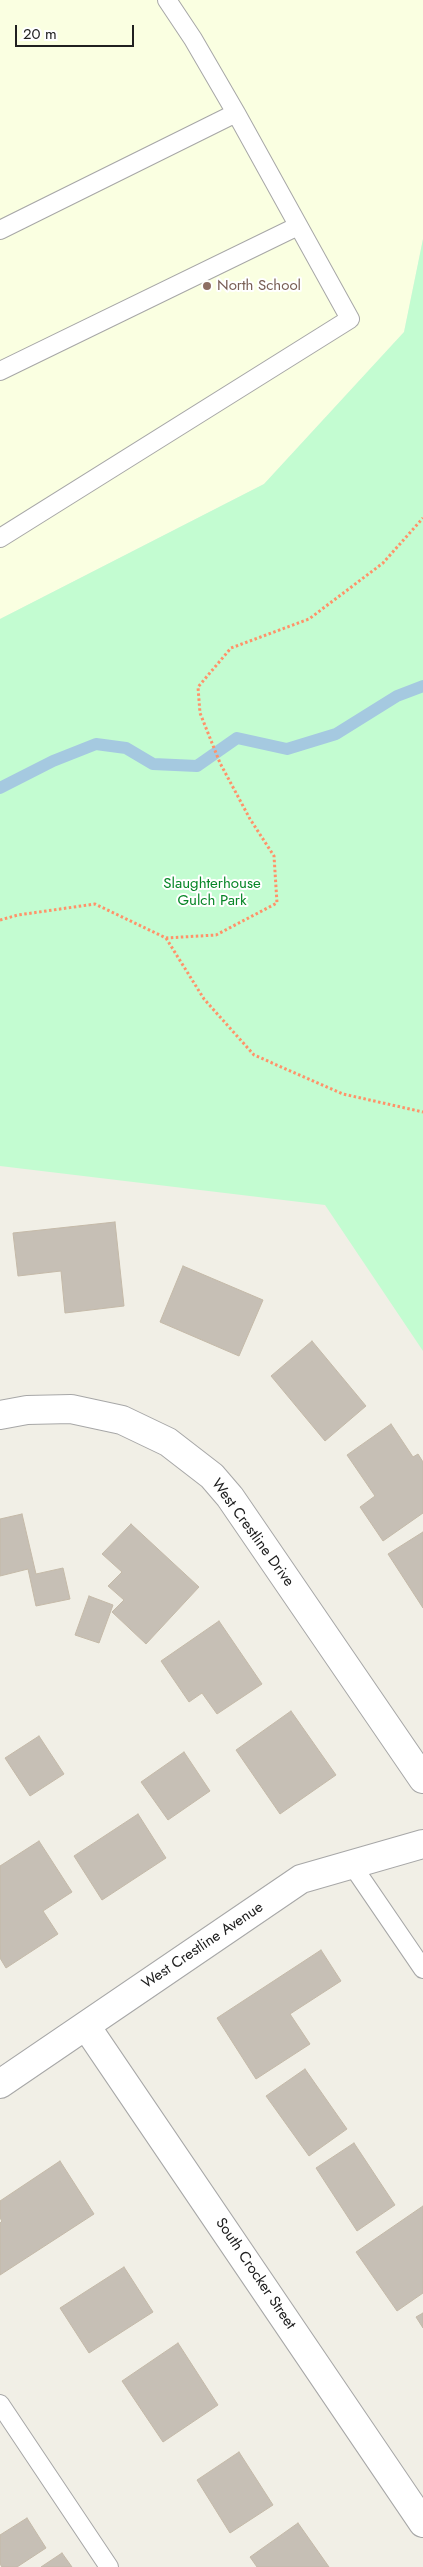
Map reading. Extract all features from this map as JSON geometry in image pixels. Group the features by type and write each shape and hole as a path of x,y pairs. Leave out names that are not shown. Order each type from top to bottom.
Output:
{"street":[{"name":"West Crestline Drive","path":"0,1415 27,1410 71,1409 122,1420 168,1442 212,1476 230,1497 423,1779"},
{"name":"West Crestline Avenue","path":"0,2084 301,1879 423,1844"},
{"name":"South Crocker Street","path":"86,2026 423,2523"}],"lane":[{"path":"0,538 350,319 236,112 167,0"},
{"path":"0,230 236,112"},
{"path":"0,371 298,226"},
{"path":"352,1865 423,1970"},
{"path":"0,2404 109,2567"}],"path":[{"path":"0,920 18,915 95,904 166,938 216,935 277,903 274,856 250,819 220,763 200,713 198,687 231,648 310,619 383,563 423,518"},
{"path":"166,938 204,1000 254,1055 343,1094 423,1112"}],"shaded area":[{"name":"North School","path":"0,0 423,0 423,239 404,332 264,484 0,619"}],"green space":[{"name":"Slaughterhouse Gulch Park","path":"423,239 423,1351 325,1205 0,1166 0,619 264,484 404,332"}],"building":[{"path":"115,1222 124,1306 65,1313 61,1271 18,1276 13,1233"},
{"path":"183,1266 263,1300 239,1356 160,1322"},
{"path":"312,1341 366,1406 325,1441 271,1376"},
{"path":"391,1424 413,1457 418,1454 423,1462 423,1513 383,1541 360,1507 375,1496 347,1455"},
{"path":"22,1514 36,1574 63,1568 70,1599 36,1606 28,1569 0,1576 0,1519"},
{"path":"131,1524 199,1587 146,1644 112,1612 124,1600 108,1586 122,1572 102,1554"},
{"path":"423,1532 423,1608 388,1554"},
{"path":"89,1596 113,1605 99,1643 75,1635"},
{"path":"219,1621 262,1684 217,1714 202,1693 189,1702 161,1661"},
{"path":"291,1711 336,1775 280,1814 236,1750"},
{"path":"39,1736 64,1774 30,1796 5,1758"},
{"path":"184,1752 210,1791 168,1820 141,1782"},
{"path":"138,1814 166,1858 102,1900 74,1856"},
{"path":"39,1841 72,1892 43,1911 58,1934 6,1968 0,1958 0,1866"},
{"path":"321,1950 341,1981 290,2014 310,2044 256,2079 217,2018"},
{"path":"305,2069 347,2129 309,2156 266,2096"},
{"path":"354,2143 395,2205 357,2231 316,2168"},
{"path":"60,2161 94,2214 0,2275 0,2223 2,2221 0,2218 0,2201"},
{"path":"423,2206 423,2293 397,2311 356,2252"},
{"path":"124,2267 153,2312 89,2353 60,2308"},
{"path":"423,2313 423,2328 416,2317"},
{"path":"178,2343 218,2405 163,2442 122,2381"},
{"path":"239,2452 273,2505 230,2533 197,2480"},
{"path":"27,2518 46,2548 17,2567 2,2567 0,2564 0,2535"},
{"path":"298,2523 329,2567 257,2567 250,2557"},
{"path":"62,2553 72,2567 41,2567"}],"waterway":[{"path":"0,788 53,761 96,744 126,748 153,764 197,766 237,738 287,749 336,734 397,696 423,686"}],"place":[{"name":"North School","path":"207,286"}]}
